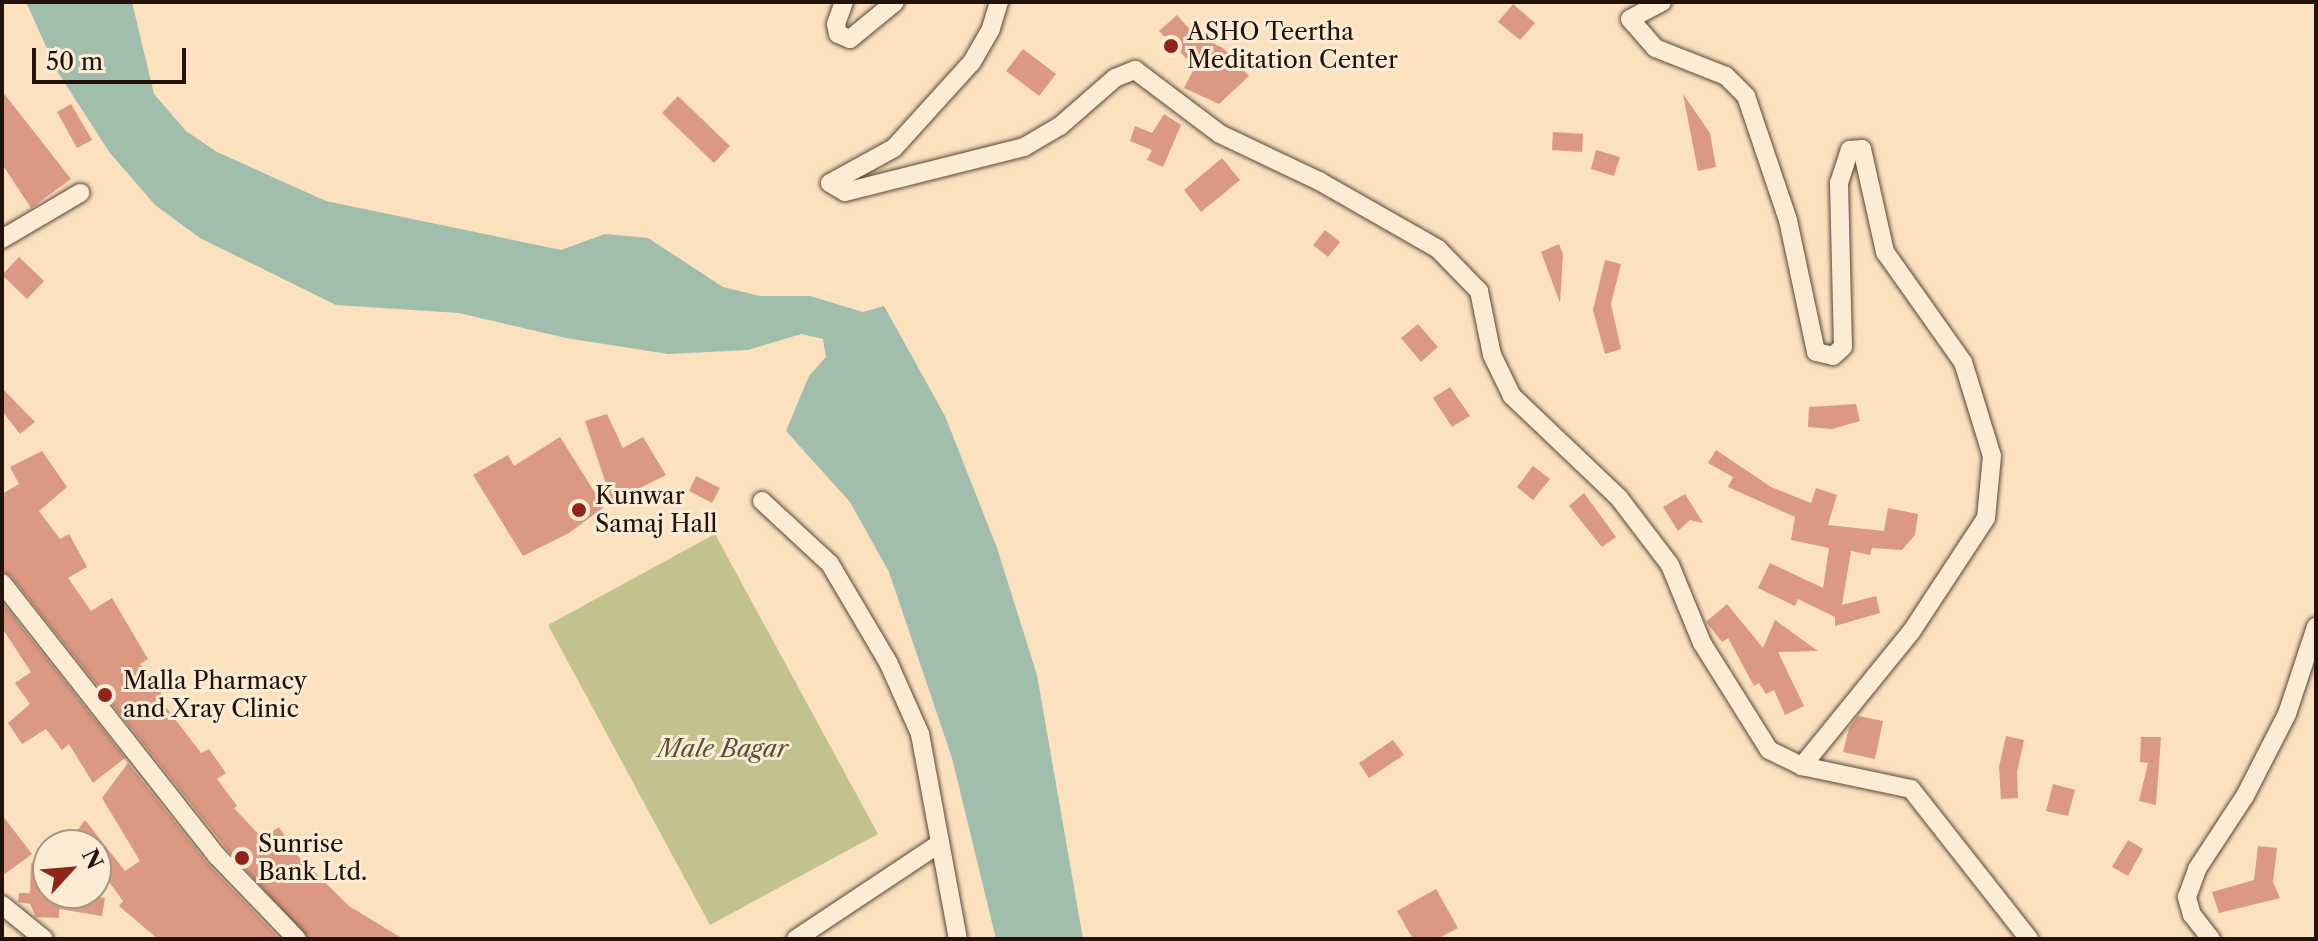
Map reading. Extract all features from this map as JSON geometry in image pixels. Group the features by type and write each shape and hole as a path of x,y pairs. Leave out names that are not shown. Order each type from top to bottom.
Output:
{"street":[{"path":"844,2 836,24 838,34 850,39 895,2"},
{"path":"999,2 991,29 971,63 894,148 830,183 845,192 1024,147 1060,126 1115,78 1135,70 1220,134 1319,181 1438,249 1479,291 1492,355 1512,396 1619,498 1670,565 1702,643 1769,750 1802,766 1911,789 2029,939"},
{"path":"1662,2 1630,19 1655,48 1726,76 1746,96 1788,220 1816,352 1833,356 1843,347 1839,183 1850,150 1862,149 1885,252 1963,362 1992,456 1986,518 1911,632 1802,766"},
{"path":"7,231 80,193"},
{"path":"762,501 830,564 888,662 920,734 958,939"},
{"path":"2,583 217,856 297,939"},
{"path":"2211,939 2192,915 2187,897 2287,714 2316,627"},
{"path":"796,939 939,844"},
{"path":"2,905 44,939"}],"green space":[{"name":"Male Bagar","path":"715,534 878,834 710,925 548,625"}],"shaded area":[{"path":"26,2 132,2 154,94 186,131 217,152 326,201 561,250 605,234 648,238 723,287 760,296 810,296 863,312 884,306 945,416 997,548 1037,675 1083,939 996,939 952,758 889,572 850,502 786,431 809,376 826,357 823,339 801,334 748,350 668,354 566,338 459,313 336,305 200,238 155,205 110,153 57,71"}],"building":[{"path":"1513,4 1535,23 1520,40 1498,22"},
{"path":"1177,15 1194,34 1223,48 1249,76 1219,104 1184,88 1195,67 1159,31"},
{"path":"1023,49 1056,74 1039,96 1006,71"},
{"path":"2,91 71,179 31,208 2,164"},
{"path":"1683,94 1710,133 1716,167 1698,171"},
{"path":"678,96 730,146 714,163 662,113"},
{"path":"71,104 92,140 77,148 57,112"},
{"path":"1164,114 1181,125 1163,167 1147,160 1152,150 1130,141 1135,126 1152,133"},
{"path":"1553,132 1583,134 1582,152 1552,150"},
{"path":"1596,150 1620,157 1614,176 1591,169"},
{"path":"1222,158 1240,180 1201,212 1184,190"},
{"path":"1325,230 1340,242 1328,257 1313,245"},
{"path":"1559,244 1563,254 1560,303 1541,252"},
{"path":"19,257 44,281 27,299 2,275"},
{"path":"1605,260 1621,264 1611,304 1621,349 1605,354 1593,310"},
{"path":"1418,324 1438,347 1421,362 1401,338"},
{"path":"1450,387 1470,416 1452,427 1433,398"},
{"path":"2,388 35,422 20,434 2,411"},
{"path":"1856,404 1860,421 1832,429 1808,427 1809,407"},
{"path":"607,414 623,448 643,437 666,475 612,502 585,421"},
{"path":"560,437 604,507 569,533 523,556 473,475 508,455 514,466"},
{"path":"1716,450 1771,487 1811,503 1816,488 1837,495 1828,525 1884,531 1888,508 1918,514 1915,535 1902,550 1872,548 1870,555 1851,551 1842,605 1876,596 1880,613 1835,626 1835,617 1798,599 1795,606 1758,588 1770,563 1823,588 1829,548 1791,540 1795,517 1728,487 1733,477 1708,463"},
{"path":"42,451 67,487 39,511 60,539 69,534 87,567 68,578 91,611 112,598 148,659 140,664 166,700 162,702 201,753 209,749 226,773 217,779 237,806 234,808 262,838 279,827 296,854 349,906 403,939 309,939 226,848 11,576 2,571 2,494 19,484 10,467"},
{"path":"1533,466 1550,479 1533,500 1517,487"},
{"path":"696,476 720,488 712,503 689,491"},
{"path":"1584,493 1616,537 1602,547 1569,506"},
{"path":"1685,494 1703,523 1690,520 1678,531 1663,507"},
{"path":"2,602 125,758 93,783 69,744 62,750 46,729 22,744 8,723 30,704 15,683 31,672 2,628"},
{"path":"1727,604 1763,648 1775,620 1818,651 1778,652 1804,706 1785,715 1774,690 1766,694 1759,683 1754,686 1728,638 1722,642 1706,622"},
{"path":"1858,716 1883,721 1875,759 1843,752 1849,728"},
{"path":"2006,736 2024,740 2017,772 2018,798 2001,799 1999,767"},
{"path":"2141,737 2161,737 2156,805 2139,801 2148,763 2140,762"},
{"path":"1393,740 1404,755 1369,778 1359,763"},
{"path":"128,763 208,864 280,939 158,939 119,906 123,901 112,886 112,854 125,871 140,861 102,798"},
{"path":"2053,784 2075,790 2068,816 2046,811"},
{"path":"2,815 32,854 2,876"},
{"path":"85,820 92,829 78,829"},
{"path":"2128,840 2143,849 2128,876 2112,867"},
{"path":"2258,846 2277,848 2273,882 2280,898 2219,913 2212,892 2254,880"},
{"path":"31,864 32,908 30,904 18,902 19,893 30,893"},
{"path":"1436,889 1458,928 1437,939 1413,939 1397,911"},
{"path":"32,909 59,909 59,918 36,917"},
{"path":"59,909 103,909 102,916"}],"place":[{"name":"ASHO Teertha Meditation Center","path":"1171,46"},
{"name":"Kunwar Samaj Hall","path":"579,510"},
{"name":"Malla Pharmacy and Xray Clinic","path":"105,695"},
{"name":"Sunrise Bank Ltd.","path":"242,858"}]}
